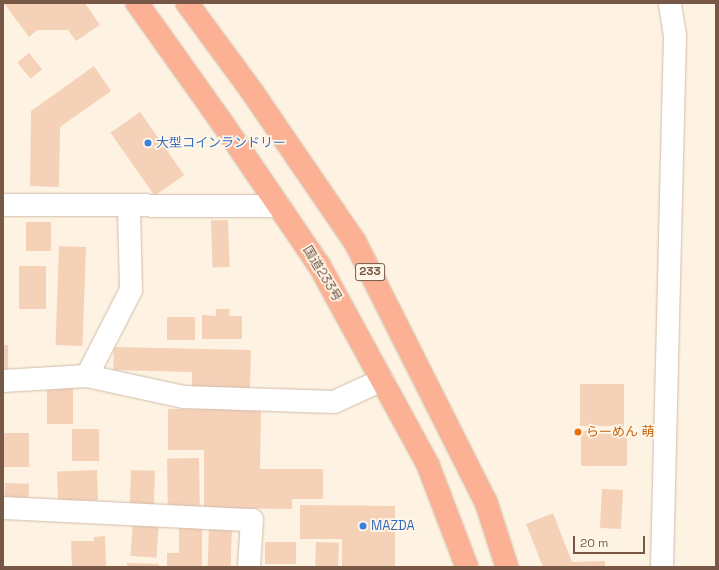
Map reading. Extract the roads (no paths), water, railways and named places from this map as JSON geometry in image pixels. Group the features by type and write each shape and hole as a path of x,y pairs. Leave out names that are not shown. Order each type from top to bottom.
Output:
{"highway":[{"name":"233","path":"187,3 253,93 355,242 486,502 507,567"},
{"name":"国道233号","path":"143,7 319,265 428,465 467,567"}],"lane":[{"path":"662,567 675,36 670,3"},
{"path":"3,205 279,206"},
{"path":"86,376 131,290 129,206"},
{"path":"3,381 86,376 184,397 334,402 382,380"},
{"path":"3,508 252,520 249,567"}],"place":[{"name":"大型コインランドリー","path":"148,143"},
{"name":"らーめん 萌","path":"578,432"},
{"name":"MAZDA","path":"363,526"}]}
